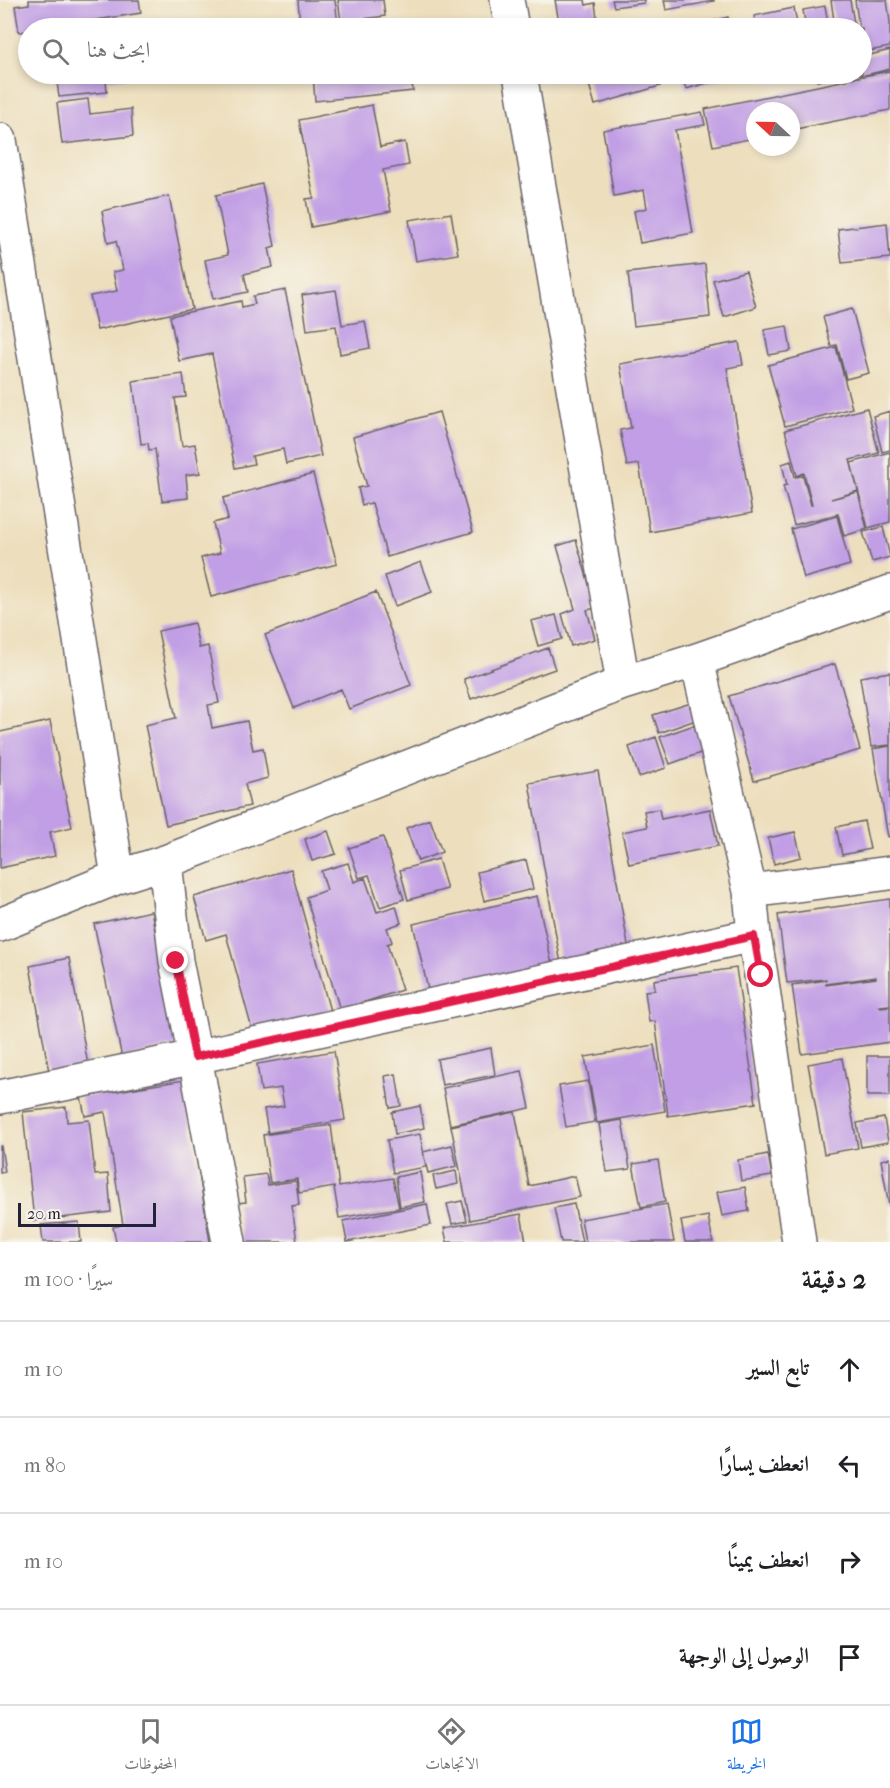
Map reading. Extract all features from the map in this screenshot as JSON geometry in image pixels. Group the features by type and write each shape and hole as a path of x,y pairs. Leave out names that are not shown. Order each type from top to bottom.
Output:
{"street":[{"path":"507,0 510,18"},
{"path":"522,84 624,683"},
{"path":"0,140 118,877"},
{"path":"0,925 118,877 165,862 624,683 697,660 890,592"},
{"path":"697,660 750,891 754,936 799,1242"},
{"path":"165,862 176,961 229,1242"},
{"path":"750,891 890,873"},
{"path":"0,1097 754,936"}],"building":[{"path":"29,0 139,0 141,13 109,18 18,18 18,26 15,6 29,4"},
{"path":"298,0 335,0 337,18 299,18"},
{"path":"338,0 383,0 385,16 340,18"},
{"path":"555,0 585,0 586,5 595,3 597,18 558,18"},
{"path":"612,0 644,0 644,3 614,7"},
{"path":"664,0 714,0 714,1 666,10"},
{"path":"831,0 850,0 853,18 834,18"},
{"path":"855,0 887,0 890,47 872,50 872,18 858,18"},
{"path":"825,6 827,18 804,18 803,10"},
{"path":"794,8 796,18 754,18 754,16"},
{"path":"890,50 890,69 872,73 872,54"},
{"path":"890,71 890,110 800,128 800,102 746,102 746,140 713,146 705,109 827,84 872,84 872,74"},
{"path":"57,84 106,84 107,92 59,97"},
{"path":"314,84 412,84 413,91 315,101"},
{"path":"589,84 660,84 660,86 595,105"},
{"path":"684,84 703,84 686,89"},
{"path":"88,99 90,114 131,109 133,136 62,144 57,103"},
{"path":"372,105 380,147 405,142 409,165 383,170 391,211 311,227 306,199 314,198 299,120"},
{"path":"702,112 705,125 675,130 693,233 640,243 634,211 647,208 644,190 614,196 603,130"},
{"path":"262,184 275,246 269,248 273,267 244,274 248,292 213,299 205,260 228,255 216,195"},
{"path":"169,196 192,309 97,330 90,296 117,291 113,272 123,270 116,241 108,243 102,211"},
{"path":"451,213 458,254 416,261 409,220"},
{"path":"887,223 890,258 842,263 838,229"},
{"path":"705,264 710,317 634,326 628,273"},
{"path":"746,271 756,307 724,317 713,280"},
{"path":"285,290 321,456 286,464 283,449 252,456 254,464 235,468 212,354 179,361 170,316 241,301 242,307 255,304 253,296"},
{"path":"336,290 342,325 365,321 370,348 340,354 336,326 307,330 302,295"},
{"path":"852,309 869,373 846,379 837,345 831,346 823,317"},
{"path":"787,326 791,351 769,355 764,330"},
{"path":"739,342 743,365 727,368 752,513 650,532 639,464 627,466 620,430 631,428 620,364"},
{"path":"836,347 852,408 785,426 768,365"},
{"path":"183,374 186,397 175,398 182,446 195,444 200,473 186,475 188,498 162,501 155,449 149,450 148,443 141,444 133,381"},
{"path":"867,408 879,453 850,460 858,491 831,499 858,492 867,529 844,536 838,514 794,525 783,486 787,485 782,464 791,461 795,477 803,476 812,505 804,473 797,476 785,430"},
{"path":"890,411 890,450 882,452 873,416"},
{"path":"439,412 473,532 387,557 372,503 362,505 358,488 367,486 353,437"},
{"path":"890,452 890,522 868,528 851,463"},
{"path":"313,474 337,564 211,597 201,558 220,553 213,523 228,519 223,498"},
{"path":"837,516 850,565 804,578 791,529"},
{"path":"883,527 890,557 872,562 863,532"},
{"path":"576,540 596,608 587,610 595,639 571,646 562,614 575,609 557,546"},
{"path":"421,562 432,592 395,606 385,576"},
{"path":"376,592 411,685 349,709 341,689 294,708 265,635"},
{"path":"556,615 562,639 538,646 531,621"},
{"path":"194,623 199,648 208,646 219,703 208,705 212,728 247,721 253,750 263,748 268,778 245,784 250,806 166,825 145,725 176,718 158,631"},
{"path":"548,648 555,669 471,699 464,679"},
{"path":"835,664 860,750 754,781 729,696"},
{"path":"890,672 890,745 871,747 860,677"},
{"path":"691,703 696,720 659,733 653,715"},
{"path":"50,721 72,827 50,832 55,856 0,868 0,732"},
{"path":"694,725 703,752 670,764 660,737"},
{"path":"656,737 666,768 639,777 629,747"},
{"path":"890,746 890,837 888,837 873,749"},
{"path":"598,771 629,951 561,964 529,783"},
{"path":"659,809 661,819 710,809 718,846 629,864 622,832 647,827 644,811"},
{"path":"430,819 442,852 418,861 406,828"},
{"path":"864,821 870,849 842,855 836,827"},
{"path":"328,831 336,854 312,861 305,839"},
{"path":"795,832 801,857 774,864 768,838"},
{"path":"383,837 404,899 380,907 369,875 359,878 349,848"},
{"path":"438,859 447,889 408,900 400,870"},
{"path":"526,860 533,889 484,901 477,872"},
{"path":"348,863 354,882 365,878 377,912 396,906 401,923 387,928 392,942 387,944 402,990 340,1010 306,897 327,890 321,871"},
{"path":"291,869 330,1011 253,1033 226,934 206,940 194,897"},
{"path":"537,896 553,969 430,998 413,924"},
{"path":"890,899 890,1005 879,1006 890,1006 890,1042 802,1054 792,985 826,979 787,983 778,915","holes":["876,977 876,978 826,985"]},
{"path":"151,911 178,1045 122,1058 94,924"},
{"path":"69,958 88,1065 49,1072 30,966"},
{"path":"736,968 756,1103 668,1116 655,1021 649,1022 645,991 655,990 654,980"},
{"path":"654,1045 665,1111 597,1123 585,1057"},
{"path":"491,1048 495,1075 442,1085 437,1059"},
{"path":"334,1051 345,1120 268,1133 264,1109 284,1106 281,1088 261,1091 257,1064"},
{"path":"867,1056 890,1056 890,1096 867,1096"},
{"path":"842,1058 858,1148 824,1154 808,1064"},
{"path":"522,1071 530,1108 450,1125 443,1088"},
{"path":"396,1074 401,1106 390,1108 385,1076"},
{"path":"184,1080 210,1242 116,1242 113,1227 123,1225 105,1112 85,1116 81,1097"},
{"path":"588,1081 595,1122 566,1127 559,1086"},
{"path":"420,1106 424,1128 395,1134 392,1112"},
{"path":"66,1107 67,1122 89,1120 95,1175 108,1174 111,1212 34,1221 23,1112"},
{"path":"515,1112 529,1186 575,1176 580,1197 470,1220 451,1126"},
{"path":"884,1118 888,1142 861,1147 857,1123"},
{"path":"622,1120 630,1169 607,1172 599,1124"},
{"path":"331,1125 339,1187 393,1178 399,1208 339,1218 334,1187 299,1193 297,1179 270,1183 263,1135"},
{"path":"420,1134 426,1167 393,1173 387,1140"},
{"path":"452,1145 457,1166 428,1173 423,1152"},
{"path":"0,1146 5,1172 0,1173"},
{"path":"768,1154 772,1176 741,1181 738,1160"},
{"path":"890,1158 890,1206 889,1206 881,1160"},
{"path":"658,1160 665,1202 641,1207 633,1164"},
{"path":"456,1171 458,1184 436,1189 433,1176"},
{"path":"420,1172 425,1202 400,1207 396,1177"},
{"path":"266,1174 268,1185 296,1181 299,1205 292,1206 297,1242 242,1242 237,1203 246,1202 243,1177"},
{"path":"745,1187 749,1211 722,1216 717,1192"},
{"path":"462,1201 467,1221 452,1224 447,1204"},
{"path":"427,1204 431,1225 347,1242 343,1221"},
{"path":"574,1204 582,1242 561,1242 554,1208"},
{"path":"667,1204 674,1242 585,1242 581,1219"},
{"path":"521,1214 526,1242 447,1242 444,1228"},
{"path":"708,1216 713,1242 685,1242 681,1221"},
{"path":"79,1222 81,1242 43,1242 41,1225"}],"route":[{"path":"176,961 195,1057 754,936 761,975"}]}
